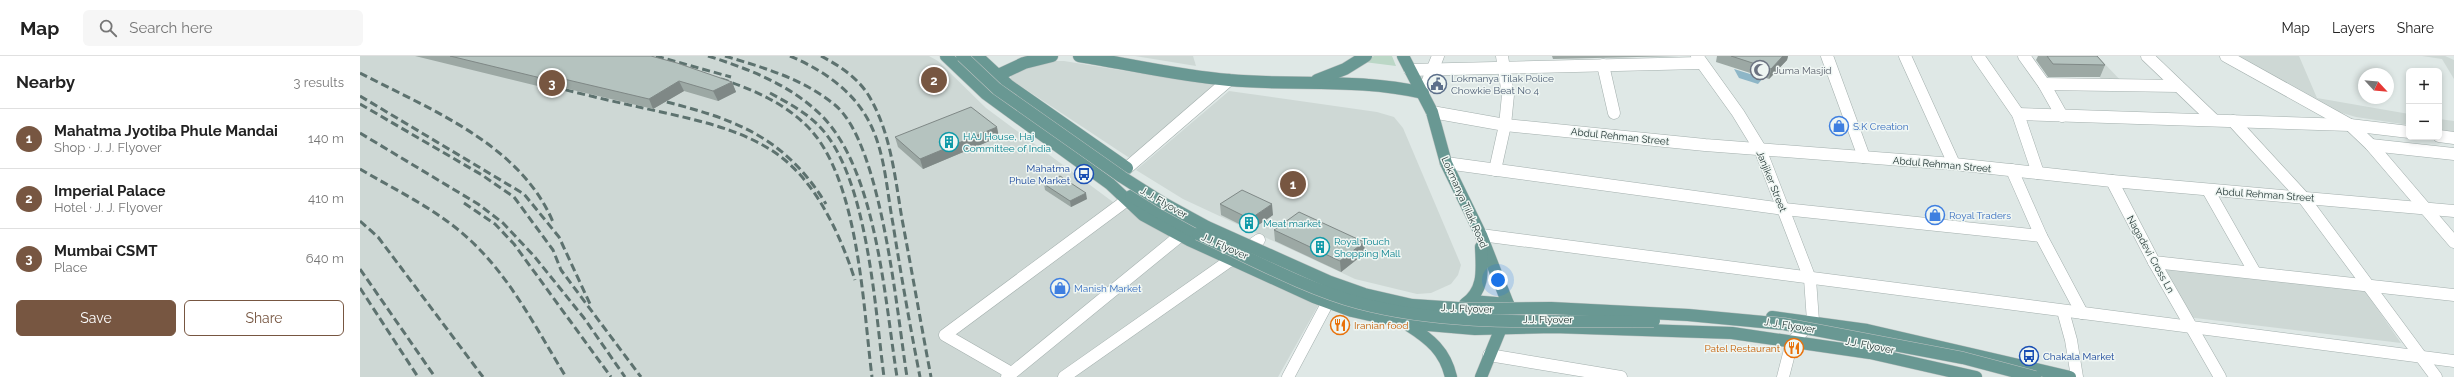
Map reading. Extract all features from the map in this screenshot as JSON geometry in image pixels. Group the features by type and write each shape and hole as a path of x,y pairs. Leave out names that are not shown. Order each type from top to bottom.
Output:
{"main road":[{"path":"946,56 962,68 986,94 1110,184 1144,215 1233,260 1352,311 1405,323 1475,329 1553,327 1732,333 1870,353 1976,377"},
{"name":"J. J. Flyover","path":"962,56 997,89 1122,177 1163,203 1207,227 1330,282 1364,294 1412,305 1473,310 1551,308 1673,314 1784,324 1963,358 2034,377"},
{"path":"977,56 996,74 1127,168"},
{"path":"986,94 986,83 996,74 1024,63 1052,56"},
{"path":"1079,56 1229,80 1342,82 1401,88 1423,93"},
{"path":"1310,82 1345,69 1366,56"},
{"name":"Lokmanya Tilak Road","path":"1403,56 1432,112 1446,163 1480,235 1508,304"},
{"name":"J.J. Flyover","path":"1126,197 1198,234 1321,290 1358,303 1408,314 1473,320 1552,319 1746,326 1785,330 1869,344 2010,377"},
{"path":"1405,323 1439,318 1471,301 1483,281 1480,235"},
{"path":"1471,301 1508,304 1675,310 1813,321 1964,351 2070,377"},
{"path":"1481,377 1501,328 1503,315 1508,304"},
{"path":"1405,323 1432,340 1448,360 1451,377"}],"street":[{"path":"1423,93 1434,71 1438,56"},
{"path":"1495,170 1505,125 1508,95 1502,68 1502,56"},
{"path":"1827,56 1864,157"},
{"path":"1905,56 1954,164"},
{"path":"1978,56 1990,70 2018,114 2038,173"},
{"path":"2024,56 2044,84 2062,116"},
{"path":"2147,56 2214,120"},
{"path":"2226,56 2350,125 2371,145 2424,209 2454,242"},
{"path":"1410,70 1434,71 1698,60"},
{"name":"Janjiker Street","path":"1698,60 1738,113 1760,149 1784,208 1810,279 1813,321"},
{"path":"1603,65 1614,113"},
{"path":"1127,168 1229,80"},
{"path":"2044,84 2178,86"},
{"name":"Abdul Rehman Street","path":"1432,112 1505,125 1760,149 1954,164 2112,181 2208,190 2302,196 2454,211"},
{"path":"2018,114 2350,125 2406,132"},
{"path":"2233,121 2302,196 2366,284 2423,357 2436,377"},
{"path":"2442,136 2454,138"},
{"path":"2371,145 2454,154"},
{"path":"1446,163 1784,208 2041,236"},
{"path":"2012,170 2041,236 2082,313"},
{"name":"Nagadevi Cross Ln","path":"2112,181 2154,262 2220,377"},
{"path":"2208,190 2254,271"},
{"path":"1126,197 945,335 1009,375 1181,235"},
{"path":"1480,235 2062,312 2082,313 2454,361"},
{"path":"1064,377 1233,260 1259,240"},
{"path":"2154,262 2254,271 2454,295"},
{"path":"1288,377 1328,302"},
{"path":"2062,312 2071,340 2077,377"},
{"path":"1783,377 1792,342 1813,321"},
{"path":"1489,355 1621,377"}],"shaded area":[{"path":"360,56 929,56 938,61 986,108 1113,202 1181,240 1319,304 1278,377 360,377"},
{"path":"1135,56 1193,56 1196,66"},
{"path":"2234,56 2299,56 2317,98 2406,113 2406,125 2356,117 2325,108"},
{"path":"2422,56 2445,56 2454,60 2454,79 2442,59"},
{"path":"2091,57 2099,58 2125,85 2105,83 2085,61"},
{"path":"1047,61 1064,61 1218,86 1135,156 1128,157 1010,79 1013,71"},
{"path":"1229,91 1377,112 1394,117 1403,128 1461,265 1458,275 1451,284 1431,293 1417,294 1355,279 1183,199 1136,170"},
{"path":"2442,119 2454,121 2454,132 2442,130"},
{"path":"2158,259 2358,281 2401,343 2187,317"}],"green space":[{"path":"1374,56 1392,56 1396,66 1364,62"}],"water":[{"path":"1734,69 1763,78 1758,84 1739,78"}],"building":[{"path":"450,56 651,56 677,63 732,82 713,91 679,81 649,99 551,76 545,79"},
{"path":"1731,56 1783,56 1771,69"},
{"path":"2047,56 2097,56 2105,65 2053,64"},
{"path":"971,107 997,127 920,159 895,137"},
{"path":"1060,176 1086,193 1070,201 1044,184"},
{"path":"1242,190 1272,204 1250,219 1220,204"},
{"path":"1299,212 1364,242 1340,261 1274,230"}],"railway":[{"path":"656,56 731,77"},
{"path":"708,56 739,66 769,79 797,95 822,116 841,140 855,170 867,203 876,239 897,377"},
{"path":"725,56 782,75 809,88 835,105 851,125 865,155 876,192 885,232 907,377"},
{"path":"790,56 811,66 840,86 857,103 871,125 881,152 884,167 902,281 920,377"},
{"path":"821,56 842,68 860,84 869,96 882,125 891,156 931,377"},
{"path":"360,73 444,116 471,132 496,150 519,171 538,195 553,222"},
{"path":"721,79 744,87 777,103 806,125 824,148 837,176 848,209 856,244 872,377"},
{"path":"554,87 713,125 749,138 766,147 781,157 794,169 817,197 827,213 843,247 855,280"},
{"path":"770,93 803,112 820,127 836,150 849,178 859,211 867,246 884,377"},
{"path":"360,96 524,194 559,237 590,304"},
{"path":"655,99 708,114 753,132 773,145 792,161 809,180 826,204"},
{"path":"360,104 482,175 514,197 553,250 561,270 641,377"},
{"path":"360,133 478,204 503,223 534,256 584,318 625,377"},
{"path":"360,169 445,219 458,229 485,255 511,288 566,377"},
{"path":"464,203 495,224 514,244 611,377"},
{"path":"360,221 378,237 483,377"},
{"path":"360,269 435,377"},
{"path":"360,288 418,377"}],"place":[{"name":"Juma Masjid","path":"1760,70"},
{"name":"Imperial Palace","path":"934,80"},
{"name":"Mumbai CSMT","path":"552,83"},
{"name":"Lokmanya Tilak Police Chowkie Beat No 4","path":"1437,84"},
{"name":"S.K Creation","path":"1839,126"},
{"name":"HAJ House, Haj Committee of India","path":"949,142"},
{"name":"Mahatma Phule Market","path":"1084,174"},
{"name":"Mahatma Jyotiba Phule Mandai","path":"1293,184"},
{"name":"Royal Traders","path":"1935,215"},
{"name":"Meat market","path":"1249,223"},
{"name":"Royal Touch Shopping Mall","path":"1320,247"},
{"name":"Manish Market","path":"1060,288"},
{"name":"Iranian food","path":"1340,325"},
{"name":"Patel Restaurant","path":"1794,348"},
{"name":"Chakala Market","path":"2029,356"}]}
